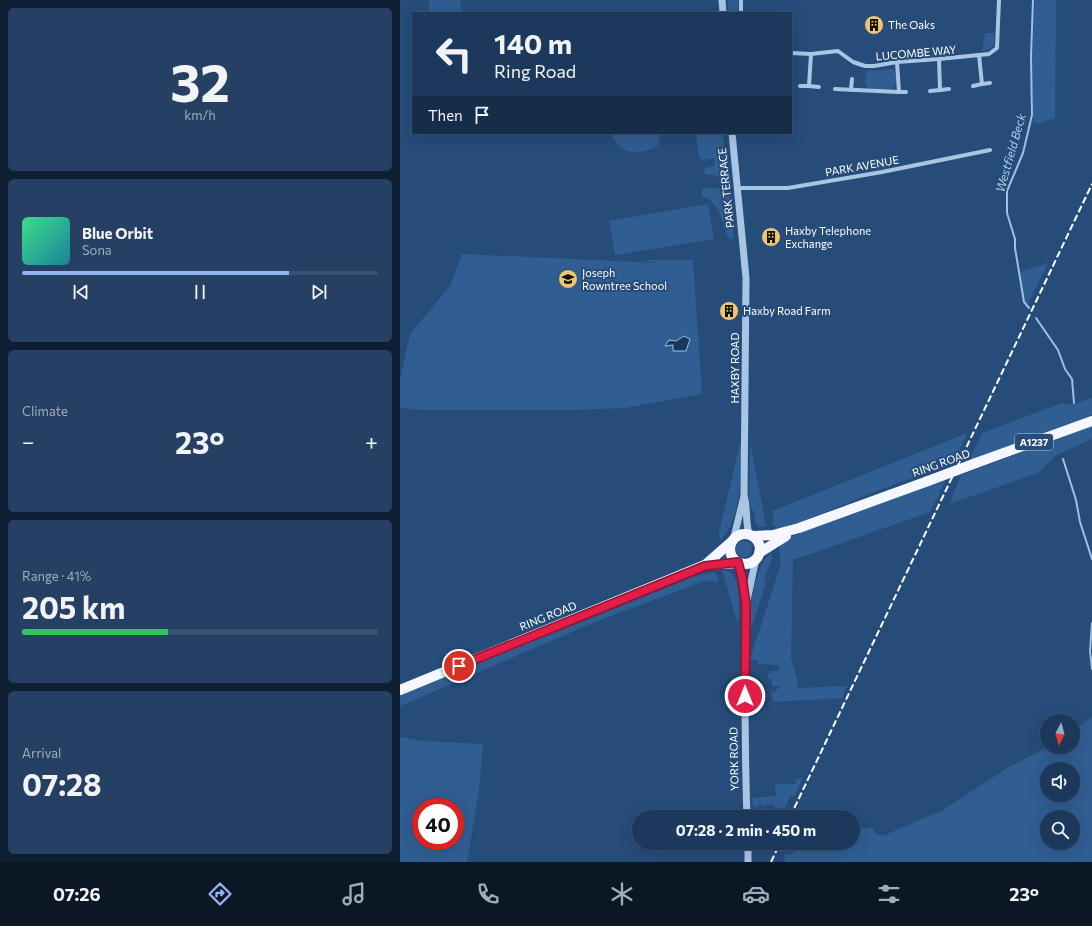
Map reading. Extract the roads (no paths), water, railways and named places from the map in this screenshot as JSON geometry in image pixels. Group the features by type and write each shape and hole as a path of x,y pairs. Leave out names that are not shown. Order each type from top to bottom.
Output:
{"highway":[{"name":"RING ROAD","path":"751,535 773,535 799,528 1092,421"},
{"name":"RING ROAD","path":"758,556 775,541 799,528"},
{"path":"739,534 751,535 759,544 758,556 747,564 738,563 731,556 732,540 739,534"},
{"name":"RING ROAD","path":"705,566 732,540"},
{"name":"RING ROAD","path":"400,690 705,566 738,563"}],"street":[{"path":"722,0 722,12"},
{"path":"741,0 741,12"},
{"name":"LUCOMBE WAY","path":"792,53 811,54 838,51 853,62 865,66 989,54 996,48 999,0"},
{"path":"809,86 811,54"},
{"path":"979,55 982,84"},
{"path":"939,60 940,90"},
{"path":"897,62 899,92"},
{"path":"851,90 852,79"},
{"path":"973,86 990,83"},
{"path":"800,86 819,87"},
{"path":"835,89 906,92"},
{"path":"930,90 949,90"},
{"name":"PARK TERRACE","path":"732,134 742,240"},
{"name":"PARK AVENUE","path":"737,188 788,188 882,172 990,150"},
{"name":"HAXBY ROAD","path":"732,540 744,496 746,300 742,240"},
{"name":"HAXBY ROAD","path":"744,496 747,505 746,525 751,535"},
{"name":"YORK ROAD","path":"746,605 758,556"},
{"name":"YORK ROAD","path":"738,563 742,577 746,605 745,666 747,810"},
{"path":"748,850 748,862"}],"waterway":[{"name":"Westfield Beck","path":"1029,308 1024,302 1015,248 1015,239 1007,213 1007,191 1023,153 1032,115 1031,57 1033,0"},
{"name":"Westfield Beck","path":"1036,318 1058,350 1065,369 1072,379 1074,403"},
{"name":"Westfield Beck","path":"1063,459 1076,500 1080,522 1092,559"},
{"name":"Westfield Beck","path":"1092,623 1090,651 1092,669"}],"railway":[{"path":"793,810 1092,184"},
{"path":"771,862 777,850"}],"place":[{"name":"The Oaks","path":"874,25"},
{"name":"Haxby Telephone Exchange","path":"771,237"},
{"name":"Joseph Rowntree School","path":"568,279"},
{"name":"Haxby Road Farm","path":"729,311"}]}
